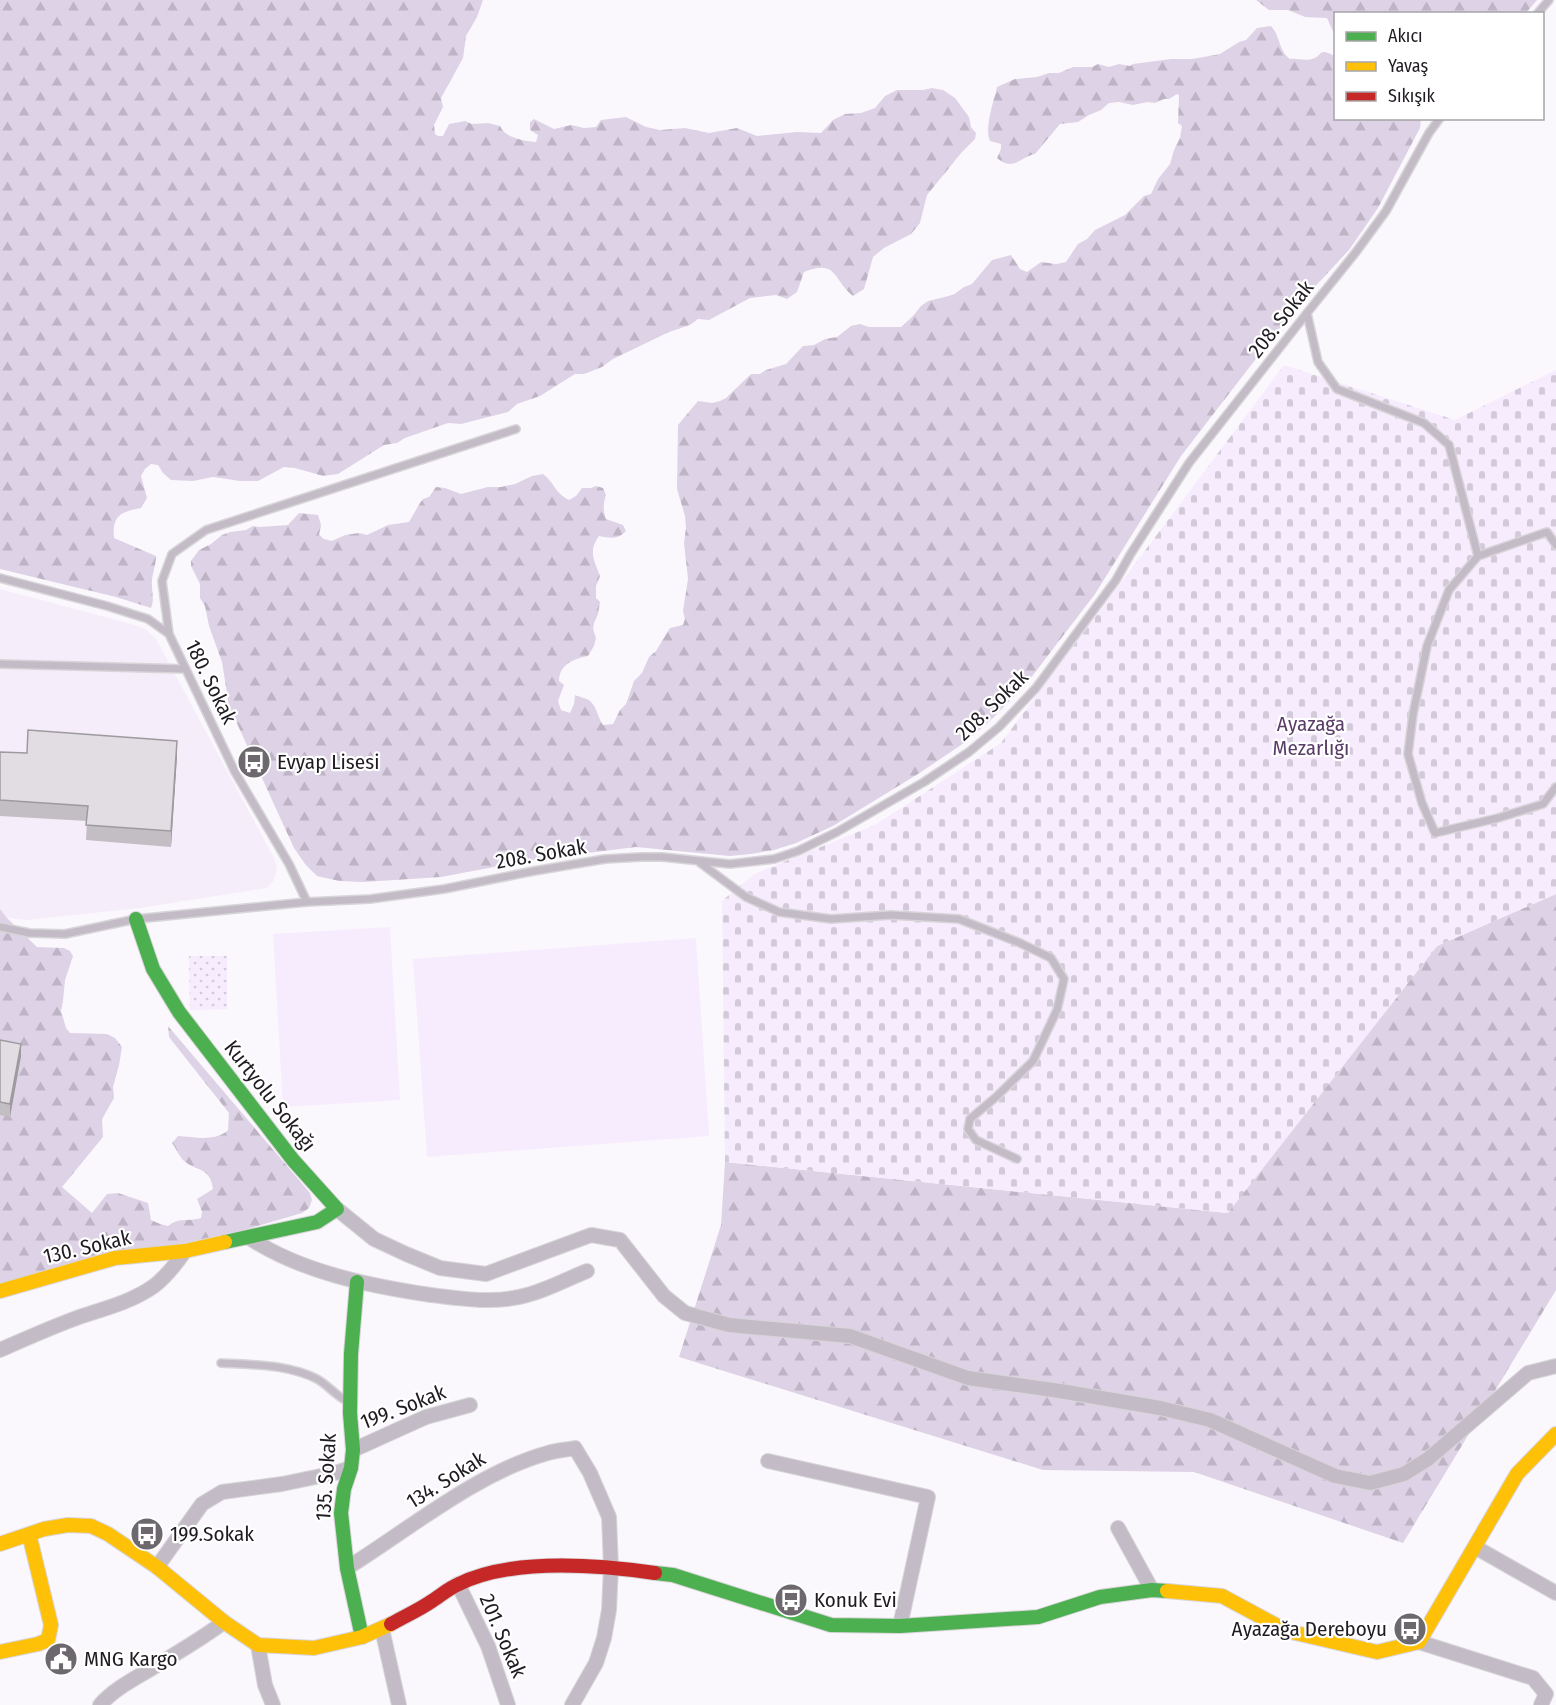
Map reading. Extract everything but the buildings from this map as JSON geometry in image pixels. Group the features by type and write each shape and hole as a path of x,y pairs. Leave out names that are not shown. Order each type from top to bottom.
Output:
{"street":[{"name":"Kurtyolu Sokağı","path":"136,919 153,969 179,1012 293,1160 337,1209"},
{"path":"0,1350 39,1333 119,1305 140,1294 171,1271 186,1251 317,1222 337,1209 374,1239 406,1254 440,1268 486,1274 591,1235 620,1240 664,1296 685,1313 729,1325 850,1336 968,1378 1127,1402 1210,1420 1335,1476 1370,1483 1404,1474 1428,1459 1528,1373 1556,1366"},
{"path":"248,1238 265,1249 286,1258 357,1282 444,1297 502,1299 527,1295 587,1271"},
{"name":"130. Sokak","path":"0,1291 115,1258 186,1251"},
{"name":"135. Sokak","path":"357,1282 351,1354 350,1402 353,1450 341,1513 347,1568 362,1637"},
{"name":"199. Sokak","path":"353,1450 426,1417 470,1405"},
{"path":"1419,1642 1517,1474 1556,1434"},
{"name":"134. Sokak","path":"347,1568 449,1501 498,1472 548,1453 575,1448 590,1473 609,1517 611,1567"},
{"path":"768,1461 928,1497 900,1626"},
{"path":"158,1567 202,1504 222,1492 282,1484 351,1468"},
{"path":"0,1544 44,1529 68,1525 91,1526 108,1534 158,1567 224,1623 258,1645 314,1648 362,1637 382,1629 458,1584 482,1575 525,1567 611,1567 673,1575 831,1625 900,1626 1038,1617 1100,1597 1152,1590 1222,1596 1287,1631 1377,1652 1419,1642 1533,1678 1546,1694 1541,1705"},
{"path":"1118,1528 1152,1590"},
{"path":"0,1652 48,1640 51,1625 29,1534"},
{"path":"1474,1547 1556,1593"},
{"path":"572,1705 596,1663 604,1638 609,1610 611,1567"},
{"name":"201. Sokak","path":"458,1584 488,1646 508,1705"},
{"path":"100,1705 131,1680 224,1623"},
{"path":"382,1629 399,1705"},
{"path":"258,1645 265,1685 273,1705"}],"lane":[{"path":"1539,12 1549,0"},
{"name":"208. Sokak","path":"0,927 29,933 65,934 136,919 307,902 370,899 444,889 605,859 662,857 730,864 774,859 798,851 837,832 924,782 969,752 999,727 1036,688 1101,602 1189,463 1386,211 1439,120"},
{"path":"1306,313 1318,362 1337,389 1424,423 1449,445 1478,556"},
{"path":"169,634 162,581 172,554 206,530 516,429"},
{"path":"1556,545 1547,532 1478,556 1449,590 1427,646 1413,714 1408,754 1422,803 1435,833 1498,818 1543,804 1556,787"},
{"name":"180. Sokak","path":"0,578 148,618 169,634 235,772 289,864 307,902"},
{"path":"0,664 186,669"},
{"path":"699,862 746,897 779,912 831,919 891,915 959,919 1051,958 1064,979 1058,1010 1034,1061 970,1119 968,1129 976,1140 1017,1159"},
{"path":"221,1363 294,1370 320,1380 342,1399 350,1402"}],"shaded area":[{"path":"0,589 131,624 145,629 156,639 274,858 277,868 274,880 267,888 140,908 27,920 7,918 0,909"}],"green space":[{"path":"0,0 483,0 477,17 466,36 463,58 441,98 443,107 434,125 435,134 438,136 443,136 449,124 465,121 472,124 488,123 500,126 510,136 536,142 538,135 530,130 530,122 534,119 554,129 571,125 584,128 596,127 601,120 626,117 646,127 660,130 685,128 709,133 737,128 757,136 797,132 821,133 833,120 845,114 861,113 875,108 885,96 897,90 932,88 943,90 955,98 969,117 971,127 976,133 975,139 927,195 920,223 911,234 884,248 873,257 864,289 853,296 829,269 804,272 797,292 787,299 776,295 750,298 709,320 698,319 690,325 669,332 613,359 602,367 584,374 575,374 540,396 517,404 508,412 461,424 448,423 397,443 384,445 338,474 323,476 284,467 258,481 213,477 193,481 171,480 158,465 151,464 141,476 147,498 141,508 123,513 116,519 114,538 156,556 151,608 116,597 0,569"},
{"path":"1256,0 1537,0 1527,12 1334,12 1334,34 1327,18 1305,17 1288,10 1269,10"},
{"path":"1271,26 1283,52 1290,59 1310,60 1323,52 1334,56 1334,120 1421,120 1420,128 1378,208 1349,250 1296,307 1181,456 1095,594 1027,683 992,719 964,743 918,774 833,826 796,843 774,850 730,856 636,847 531,860 441,877 363,882 339,881 317,876 305,864 294,848 229,706 222,662 209,626 205,606 200,598 200,584 191,566 191,561 199,550 230,532 246,530 253,526 288,525 299,513 318,515 321,525 319,535 324,539 332,541 345,535 359,533 367,535 388,525 409,522 423,499 429,497 436,487 461,494 488,487 515,484 532,476 543,474 560,494 569,500 576,496 582,488 596,486 603,488 606,495 604,513 606,519 623,525 626,531 617,537 599,536 594,546 593,556 600,576 596,586 596,598 600,602 593,629 596,638 588,656 564,666 559,681 564,685 558,701 561,710 570,713 575,695 587,699 594,706 603,725 613,724 626,704 634,681 642,673 649,657 656,651 670,628 683,625 685,619 683,611 688,579 684,543 685,516 677,489 678,425 698,401 712,403 720,401 751,374 760,374 786,364 803,346 814,345 825,339 837,337 851,326 860,324 869,327 901,327 928,301 953,295 972,284 992,260 1011,255 1020,269 1027,272 1041,262 1056,264 1066,262 1078,244 1087,239 1095,230 1125,215 1144,196 1151,194 1158,179 1170,164 1180,138 1182,126 1178,123 1179,95 1177,94 1155,103 1133,105 1119,102 1109,103 1078,122 1060,124 1035,154 1008,164 997,158 1001,144 990,141 988,136 997,87 1015,79 1059,73 1073,67 1092,67 1098,64 1109,67 1119,64 1130,66 1220,54 1246,40 1257,28"},
{"name":"Ayazağa Mezarlığı","path":"1284,365 1455,420 1556,370 1556,894 1437,946 1228,1213 725,1162 722,901 754,874 875,825 1001,743"},
{"path":"1556,894 1556,1290 1403,1543 1194,1472 1043,1470 679,1357 721,1225 725,1162 1227,1213 1437,946"},
{"path":"0,909 37,947 64,948 73,956 65,980 61,1011 66,1028 70,1033 107,1034 115,1038 122,1047 113,1087 114,1098 102,1119 103,1137 62,1187 92,1213 107,1194 118,1193 148,1203 151,1220 160,1224 168,1226 180,1221 201,1218 202,1212 197,1199 213,1189 209,1176 183,1160 172,1143 178,1136 204,1138 223,1134 228,1130 229,1113 169,1037 168,1026 310,1193 312,1200 309,1208 302,1213 244,1230 0,1283"},
{"path":"390,927 400,1100 283,1107 273,934"},
{"path":"696,938 709,1136 427,1157 413,959"},
{"path":"189,956 227,956 227,1009 190,1010"}],"traffic: fast":[{"path":"136,919 153,969 179,1012 293,1160 337,1209 317,1222 225,1242"},
{"path":"357,1282 351,1354 350,1413 353,1450 341,1513 347,1568 362,1637"},
{"path":"655,1573 673,1575 831,1625 900,1626 1038,1617 1100,1597 1152,1590 1167,1591"}],"traffic: slow":[{"path":"0,1291 115,1258 185,1251 225,1242"},
{"path":"1167,1591 1222,1596 1287,1631 1377,1652 1419,1642 1517,1474 1556,1434"},
{"path":"0,1544 44,1529 68,1525 91,1526 108,1534 157,1567 224,1622 258,1645 314,1648 362,1637 391,1624"},
{"path":"0,1652 48,1640 51,1625 29,1534"}],"traffic: jam":[{"path":"391,1624 455,1586 504,1570 582,1566 655,1573"}],"place":[{"name":"Evyap Lisesi","path":"254,762"},
{"name":"199.Sokak","path":"147,1534"},
{"name":"Konuk Evi","path":"791,1600"},
{"name":"Ayazağa Dereboyu","path":"1410,1629"},
{"name":"MNG Kargo","path":"61,1659"}]}
